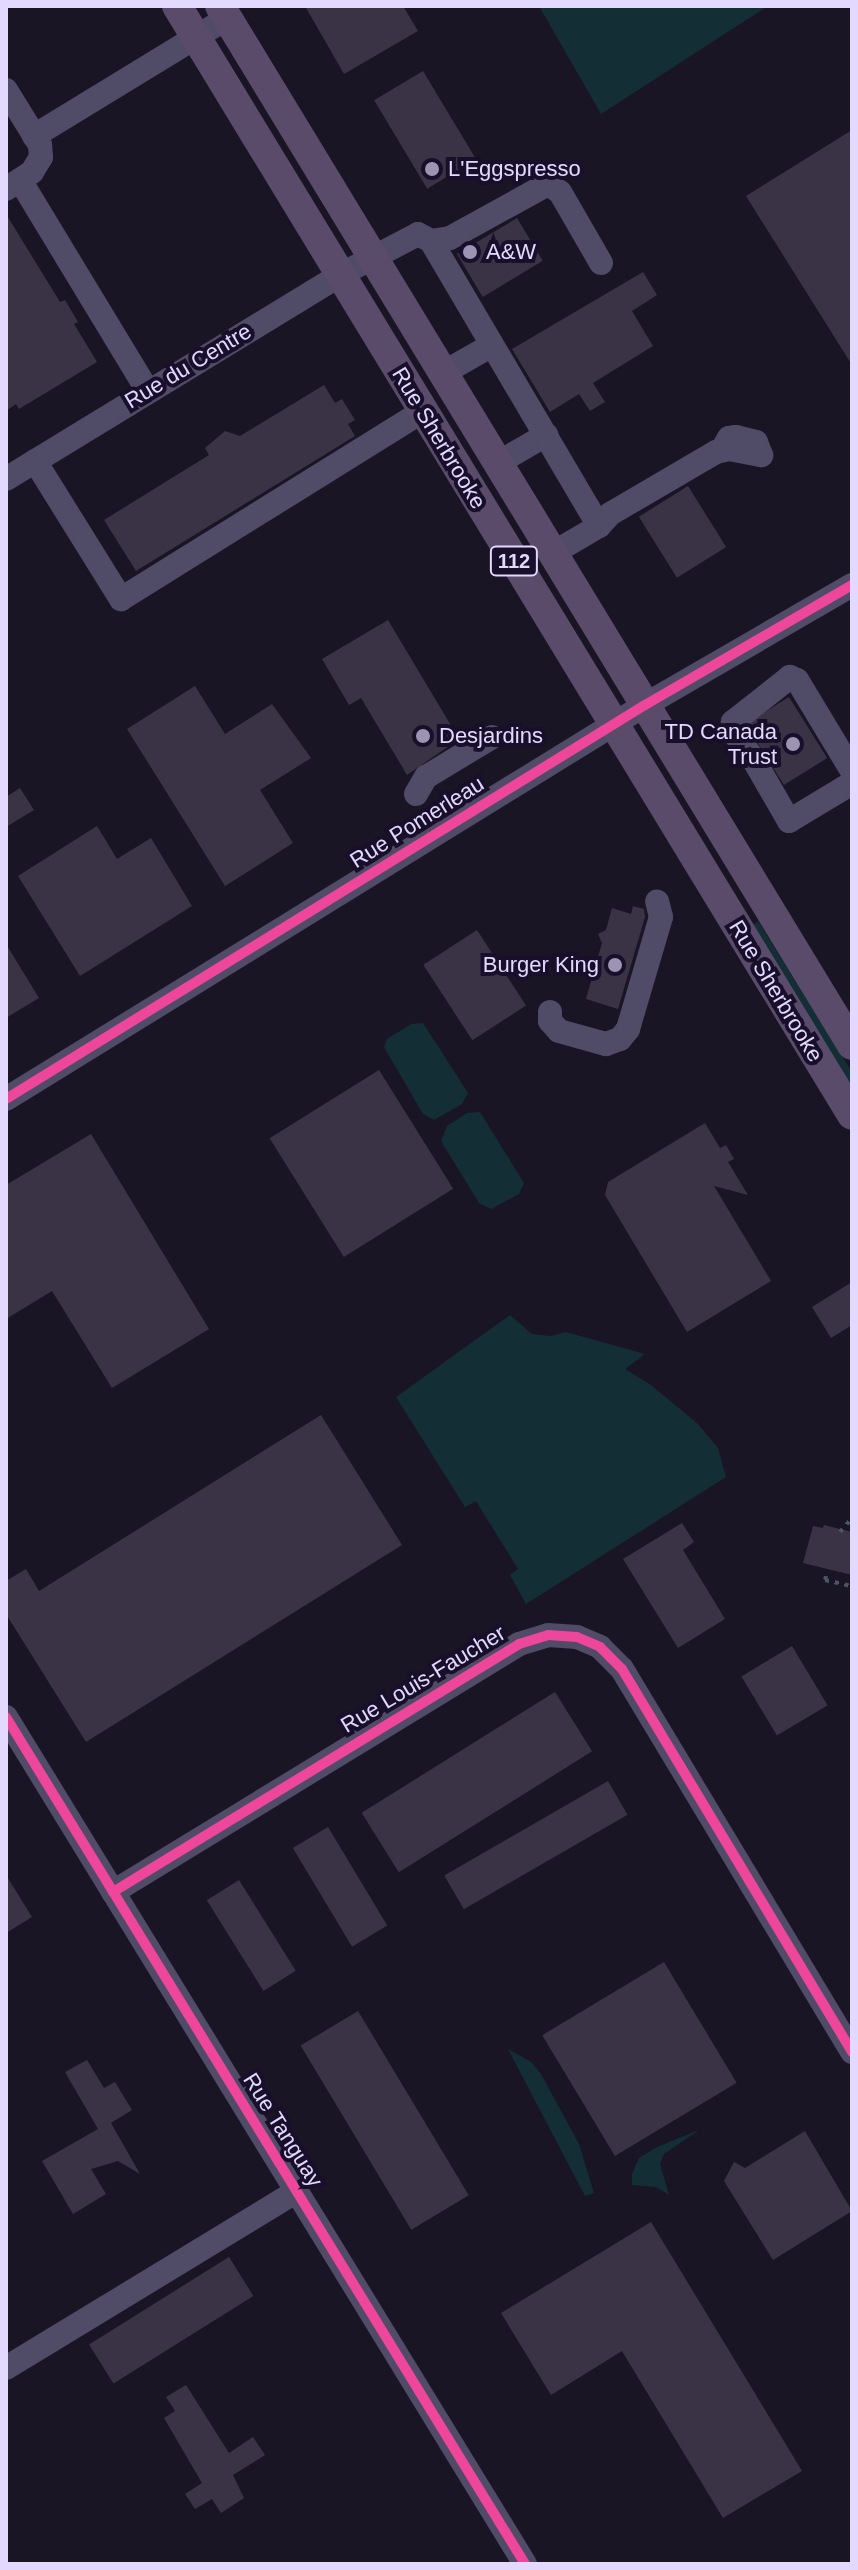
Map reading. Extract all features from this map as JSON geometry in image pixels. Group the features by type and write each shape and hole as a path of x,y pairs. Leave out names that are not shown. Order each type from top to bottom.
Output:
{"main road":[{"name":"Rue Sherbrooke","path":"177,6 852,1115"},
{"name":"Rue Sherbrooke","path":"224,12 852,1045"}],"street":[{"path":"34,136 196,37 224,12"},
{"path":"6,90 34,136 41,157 37,168 13,185 147,390"},
{"name":"Rue du Centre","path":"6,479 147,390 372,256 413,235 424,235 431,241 450,238 548,184 560,192 601,263"},
{"path":"431,241 599,526"},
{"path":"443,373 492,345"},
{"path":"35,461 121,599 423,411"},
{"path":"498,463 546,435"},
{"path":"553,553 599,526 610,514 722,450 761,455"},
{"name":"Rue Pomerleau","path":"6,1099 613,724 852,585"},
{"path":"852,771 797,680 786,677 758,704 737,718 732,729 789,821 852,783"},
{"path":"416,794 426,777 492,737"},
{"path":"550,1012 550,1021 559,1031 606,1044 620,1039 629,1024 661,917 657,901"},
{"name":"Rue Louis-Faucher","path":"113,1892 519,1644 548,1635 577,1637 600,1647 622,1669 852,2052"},
{"name":"Rue Tanguay","path":"6,1717 525,2564"},
{"path":"6,2368 297,2191"}],"path":[{"path":"840,1532 852,1518"},
{"path":"826,1576 825,1580 852,1586"}],"green space":[{"path":"539,6 768,6 601,114"},
{"path":"758,921 852,1072 852,1090 752,926"},
{"path":"423,1023 468,1093 462,1104 434,1120 423,1114 384,1047 387,1039 411,1024"},
{"path":"480,1112 524,1183 519,1194 491,1209 479,1203 441,1141 447,1126 467,1113"},
{"path":"510,1315 532,1334 551,1336 566,1332 645,1354 625,1369 651,1385 698,1424 718,1448 726,1477 526,1604 510,1575 518,1569 476,1501 465,1507 396,1397"},
{"path":"508,2049 531,2062 541,2074 579,2144 594,2193 585,2196"},
{"path":"699,2130 664,2154 660,2164 669,2195 656,2187 632,2185 632,2174 639,2158"}],"building":[{"path":"305,6 403,6 418,31 344,74"},
{"path":"423,71 476,159 427,189 374,100"},
{"path":"852,130 852,365 746,196"},
{"path":"6,214 60,302 65,300 78,322 74,324 97,362 19,409 16,404 6,411"},
{"path":"517,218 543,261 483,297 457,254"},
{"path":"643,272 657,295 632,311 653,346 593,383 605,402 590,411 579,394 550,412 512,349"},
{"path":"324,385 335,403 342,399 355,420 348,424 355,436 136,571 104,520 209,455 205,448 225,431 240,436"},
{"path":"688,486 726,547 677,578 639,517"},
{"path":"388,620 459,739 407,775 361,698 349,705 322,659"},
{"path":"195,686 225,734 272,704 311,758 260,790 293,843 225,886 127,729"},
{"path":"789,697 827,758 784,785 746,724"},
{"path":"20,788 34,810 6,827 6,797"},
{"path":"97,826 117,859 151,838 192,906 80,976 18,876"},
{"path":"633,906 644,909 645,917 618,1009 586,999 602,943 598,934 606,930 612,908 631,914"},
{"path":"477,930 526,1005 472,1040 423,965"},
{"path":"6,944 39,998 6,1018"},
{"path":"379,1070 453,1189 344,1257 270,1138"},
{"path":"705,1123 720,1148 726,1145 734,1159 728,1162 748,1195 714,1186 771,1281 687,1332 605,1195 608,1182"},
{"path":"91,1134 209,1329 112,1388 52,1291 6,1319 6,1185"},
{"path":"852,1282 852,1325 831,1338 812,1307"},
{"path":"321,1415 402,1545 86,1742 6,1614 6,1581 26,1569 39,1591"},
{"path":"682,1523 694,1542 683,1550 725,1619 678,1648 623,1559"},
{"path":"824,1525 852,1532 852,1575 803,1563 813,1526 823,1528"},
{"path":"792,1646 828,1705 777,1736 741,1676"},
{"path":"555,1692 592,1751 399,1872 362,1813"},
{"path":"608,1781 628,1815 464,1909 444,1876"},
{"path":"328,1827 387,1926 352,1947 293,1848"},
{"path":"6,1875 32,1917 6,1933"},
{"path":"239,1880 296,1971 263,1991 207,1900"},
{"path":"664,1962 737,2083 615,2156 542,2035"},
{"path":"358,2011 469,2195 411,2230 301,2046"},
{"path":"87,2060 104,2088 115,2082 132,2110 111,2123 140,2174 118,2161 91,2169 106,2194 73,2214 42,2161 98,2129 65,2072"},
{"path":"805,2131 852,2211 773,2260 724,2181 734,2162 745,2168"},
{"path":"651,2222 802,2471 723,2518 622,2351 551,2395 501,2313"},
{"path":"229,2257 253,2296 113,2383 89,2344"},
{"path":"186,2385 229,2453 253,2437 265,2455 233,2475 244,2498 221,2513 212,2499 195,2509 185,2494 202,2483 164,2418 175,2411 166,2397"}],"cycle path":[{"path":"6,1099 645,705 852,585"},
{"path":"113,1892 519,1644 548,1635 577,1637 600,1647 622,1669 852,2052"},
{"path":"6,1717 525,2564"}],"place":[{"name":"L'Eggspresso","path":"432,169"},
{"name":"A&W","path":"470,252"},
{"name":"Desjardins","path":"423,736"},
{"name":"TD Canada Trust","path":"793,744"},
{"name":"Burger King","path":"615,965"}]}
